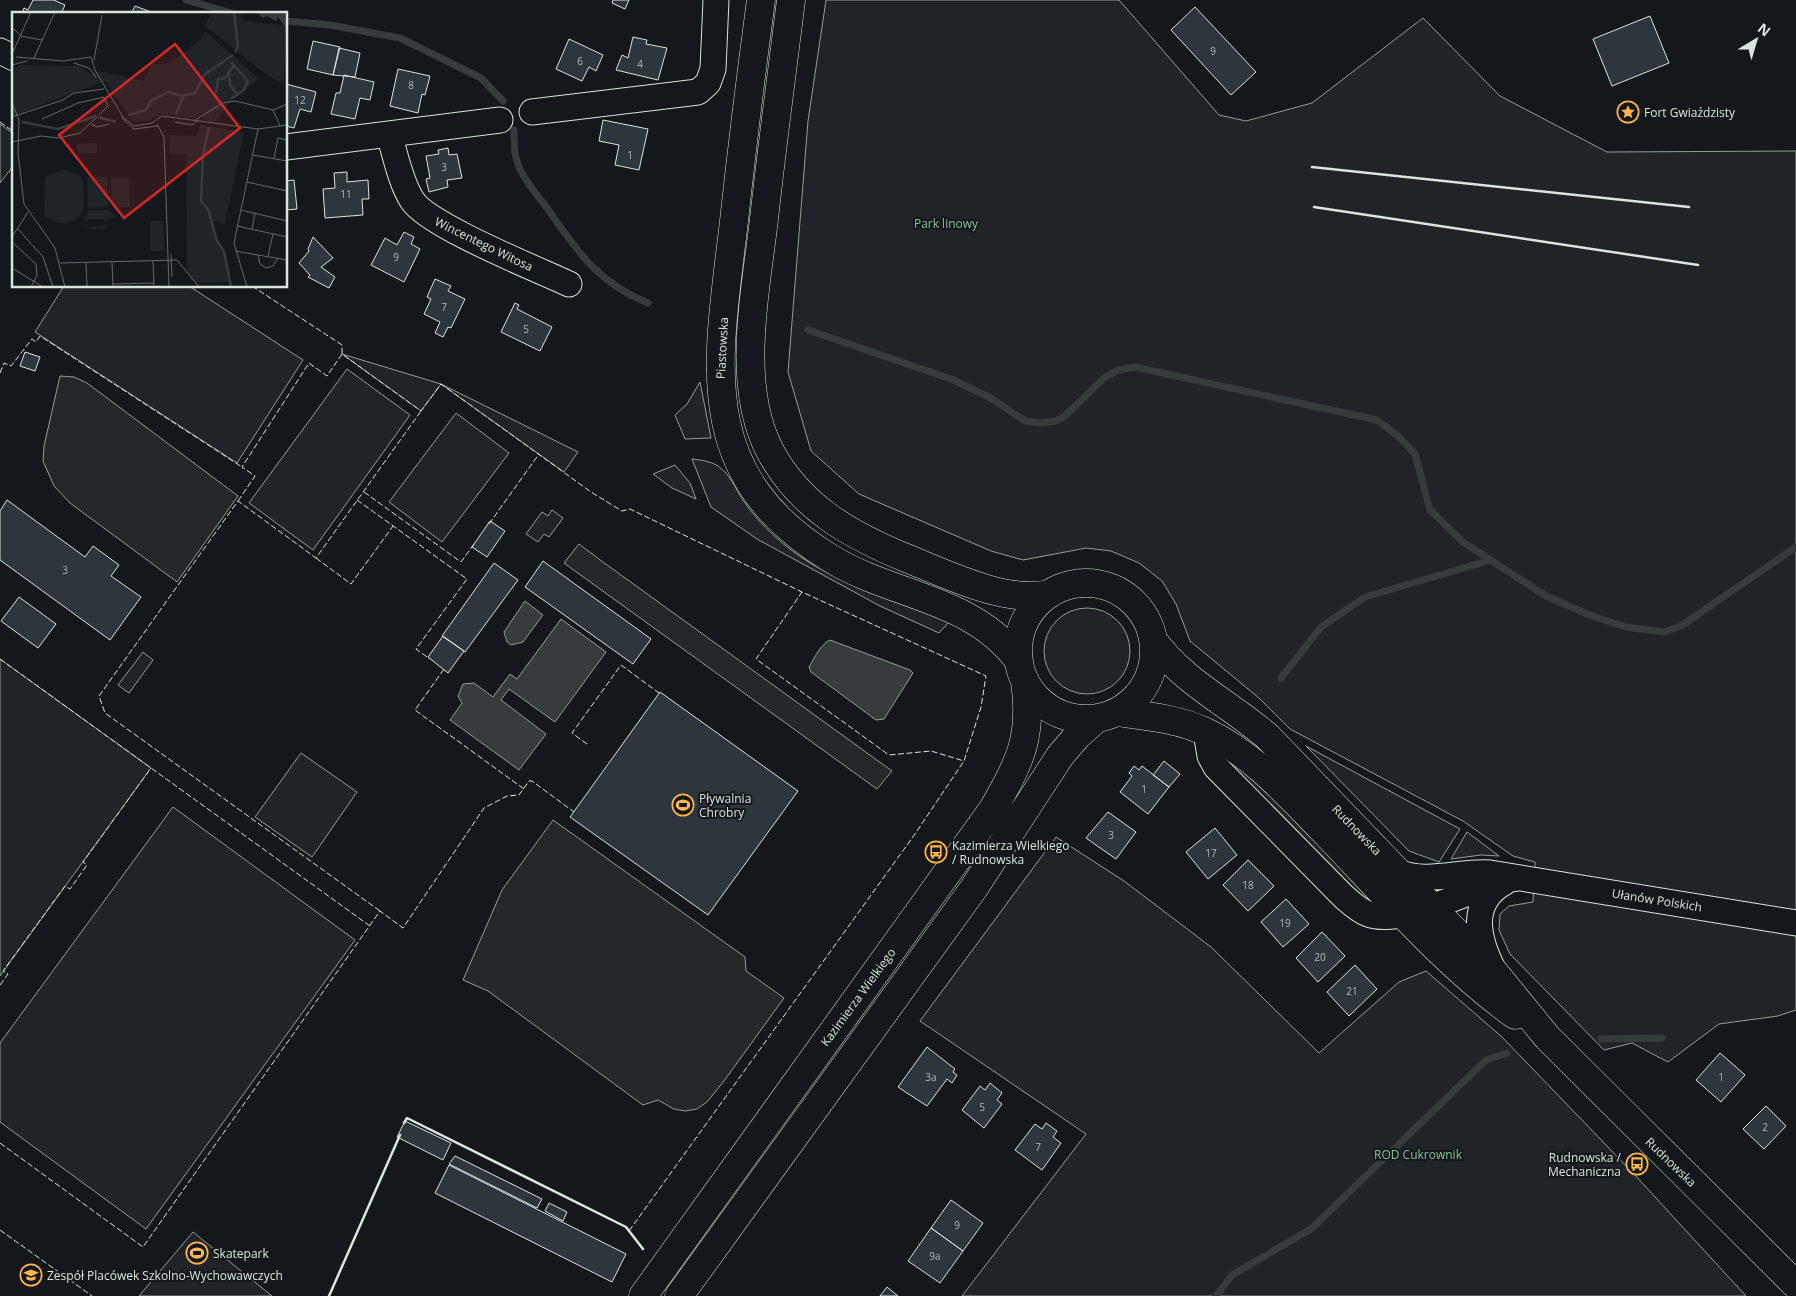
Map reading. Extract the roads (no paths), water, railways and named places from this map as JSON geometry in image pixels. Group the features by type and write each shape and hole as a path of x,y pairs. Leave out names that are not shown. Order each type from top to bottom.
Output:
{"main road":[{"name":"Piastowska","path":"761,0 745,117 719,363 722,407 731,442 747,479 770,510 787,528 835,561 939,603 973,619 1002,640 1022,671"},
{"path":"679,1296 974,888 1060,756 1107,715 1136,697 1144,687 1152,664 1153,640 1150,628 1138,607 1129,598 1107,587 1083,583 1029,598 1000,593 944,573 850,533 805,499 790,481 771,452 759,426 753,398 751,372 754,311 773,134 791,0"},
{"path":"1049,594 1030,612 1024,623 1018,648 1022,671 1037,699 1054,711 1075,718 1107,715"},
{"name":"Rudnowska","path":"1153,640 1178,670 1247,718 1268,737 1396,872 1417,910 1472,980 1506,1008 1547,1037"},
{"name":"Kazimierza Wielkiego","path":"644,1296 992,810 1017,762 1026,737 1029,721 1022,671"},
{"name":"Rudnowska","path":"1107,715 1188,724 1206,732 1245,756 1417,910 1494,972 1547,1037 1796,1285"}],"street":[{"path":"532,112 698,92 708,83 713,69 716,0"},
{"path":"0,50 12,57"},
{"path":"288,147 500,120"},
{"name":"Wincentego Witosa","path":"389,135 403,181 412,200 421,212 460,233 569,284"},
{"name":"Ułanów Polskich","path":"1396,872 1427,879 1472,872 1796,923"},
{"path":"1494,972 1482,948 1479,933 1483,906 1491,893 1499,885 1518,878"},
{"name":"Ułanów Polskich","path":"1417,910 1451,901 1500,881 1518,878"}],"waterway":[{"path":"186,0 228,12"},
{"path":"288,21 330,25 400,38 481,78 503,101"},
{"path":"514,130 514,146 521,171 568,238 590,264 615,286 648,303"},
{"path":"808,330 951,379 989,397 1025,421 1040,423 1056,421 1065,416 1104,378 1118,370 1135,367 1377,420 1398,436 1415,454 1430,510 1463,542 1546,596 1592,616 1626,627 1664,632 1681,626 1796,547"},
{"path":"1281,678 1321,627 1365,597 1491,560"},
{"path":"1601,1039 1662,1038"},
{"path":"1216,1296 1232,1275 1311,1229 1486,1060 1507,1053"}],"place":[{"name":"Fort Gwiaździsty","path":"1628,112"},
{"name":"Pływalnia Chrobry","path":"683,805"},
{"name":"Kazimierza Wielkiego / Rudnowska","path":"936,852"},
{"name":"Rudnowska / Mechaniczna","path":"1637,1164"},
{"name":"Skatepark","path":"197,1253"},
{"name":"Zespół Placówek Szkolno-Wychowawczych","path":"31,1275"}],"park label":[{"name":"Park linowy","path":"946,223"},
{"name":"ROD Cukrownik","path":"1418,1154"}]}
